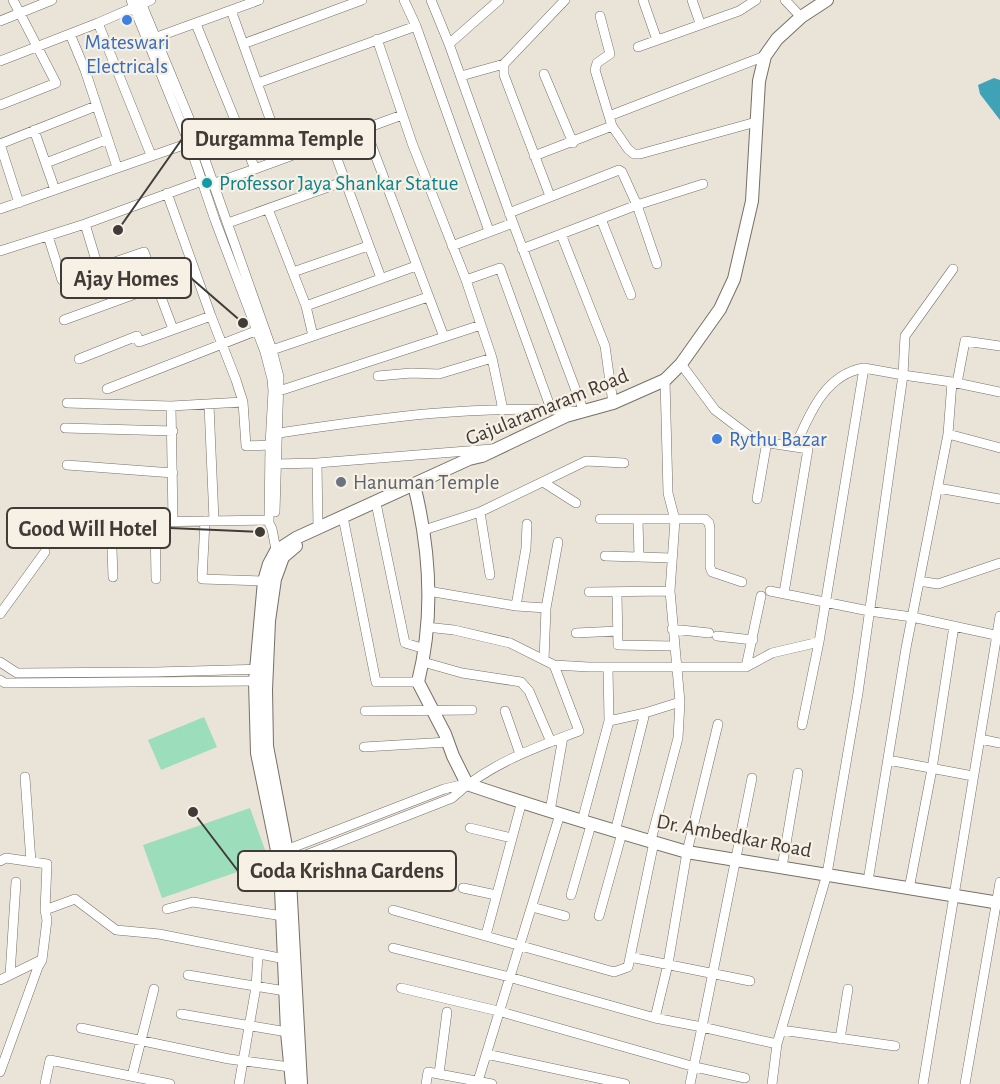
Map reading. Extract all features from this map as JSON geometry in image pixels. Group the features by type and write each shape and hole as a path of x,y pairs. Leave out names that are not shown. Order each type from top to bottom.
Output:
{"main road":[{"name":"Gajularamaram Road","path":"276,551 318,528 415,489 469,459 482,456 566,417 614,403 665,380 681,364 720,309 734,279 752,201 759,81 765,56 777,39 801,17 827,0"},
{"path":"261,675 275,579 283,557 292,548 415,489 424,530 429,581 424,656 417,682 434,711 467,784"},
{"path":"276,551 264,580 257,753 283,857 300,1084"},
{"name":"Dr. Ambedkar Road","path":"467,784 586,823 687,852 998,902"},
{"path":"283,857 285,991 292,1084"}],"street":[{"path":"0,105 56,83 13,0"},
{"path":"0,21 52,0"},
{"path":"156,37 260,0"},
{"path":"243,44 362,0"},
{"path":"404,0 416,26 489,231"},
{"path":"279,433 372,419 502,410 551,409 584,412 522,249 450,44 431,0"},
{"path":"450,44 499,0"},
{"path":"461,76 504,64 565,0"},
{"path":"643,0 657,40"},
{"path":"692,0 700,23"},
{"path":"638,46 739,11 756,0"},
{"path":"785,0 801,17"},
{"path":"0,60 98,23 139,2"},
{"path":"84,523 209,520 275,524 279,377 272,350 228,223 206,184 198,140 156,37 139,2"},
{"path":"139,2 258,330 272,378 271,524 278,566"},
{"path":"231,10 284,158"},
{"path":"600,16 610,54 597,63 595,70 612,126 634,154 756,122"},
{"path":"98,23 151,155"},
{"path":"196,24 255,169"},
{"path":"258,83 416,26"},
{"path":"70,34 117,167"},
{"path":"377,39 402,115 466,280 492,358 502,410"},
{"path":"609,116 765,56"},
{"path":"504,64 504,75 550,196"},
{"path":"544,74 573,143"},
{"path":"19,203 0,143 96,106"},
{"path":"0,251 85,224 167,193 255,169 402,115"},
{"path":"534,156 573,143 612,126"},
{"path":"365,128 444,337"},
{"path":"34,130 55,190"},
{"path":"46,163 108,139"},
{"path":"330,140 381,278"},
{"path":"0,208 189,143"},
{"path":"509,213 619,170 637,206 657,264"},
{"path":"228,223 345,181"},
{"path":"522,249 703,184"},
{"path":"167,193 243,402 246,446 270,445"},
{"path":"268,209 294,272 306,306 313,336"},
{"path":"601,219 631,295"},
{"path":"452,246 513,223"},
{"path":"85,224 99,267"},
{"path":"561,234 604,346 614,403"},
{"path":"48,236 62,280 144,252 173,329"},
{"path":"294,272 368,246"},
{"path":"306,306 416,266"},
{"path":"466,280 500,268 551,409"},
{"path":"772,1084 777,1044 827,874 858,693 903,375 905,336 953,269"},
{"path":"64,320 157,286"},
{"path":"272,350 428,297"},
{"path":"79,359 137,336 139,342 211,316"},
{"path":"279,391 481,325"},
{"path":"107,389 258,330"},
{"path":"868,881 912,617 948,434 955,383 965,341 1000,346"},
{"path":"378,376 439,374 492,358"},
{"path":"681,364 716,410 756,441 808,449 784,593"},
{"path":"802,725 819,642 864,368"},
{"path":"795,447 807,418 826,389 849,372 864,368 1000,392"},
{"path":"393,910 521,944 614,972 628,967 652,841 678,738 680,702 670,591 675,520 668,493 665,380"},
{"path":"67,404 171,406 243,402"},
{"path":"209,405 209,520 202,579 264,580"},
{"path":"171,406 173,520"},
{"path":"65,428 172,431"},
{"path":"948,434 1000,448"},
{"path":"757,499 767,441"},
{"path":"277,464 495,449"},
{"path":"424,530 480,512 586,461 624,463"},
{"path":"317,463 318,528"},
{"path":"67,465 173,473"},
{"path":"543,482 576,503"},
{"path":"938,488 1000,499"},
{"path":"377,508 405,643 424,656 462,672 521,682 529,691 551,742"},
{"path":"480,512 490,575"},
{"path":"600,519 705,519 709,523 712,572 742,582"},
{"path":"638,520 639,557"},
{"path":"155,521 156,579"},
{"path":"111,522 112,577"},
{"path":"344,522 376,682 417,682"},
{"path":"516,606 526,548 527,524"},
{"path":"283,857 444,789 467,784 520,754 579,731 549,663 546,608 558,542"},
{"path":"0,614 45,552"},
{"path":"604,556 672,558"},
{"path":"919,581 938,584 1000,562"},
{"path":"428,591 516,606 546,608"},
{"path":"589,592 670,591"},
{"path":"770,591 869,611 912,617 998,636"},
{"path":"616,592 618,645 674,645"},
{"path":"746,667 761,596"},
{"path":"923,1084 1000,616"},
{"path":"909,889 932,769 954,626"},
{"path":"426,627 454,630 510,643 549,663 608,668 746,667 772,653 819,642"},
{"path":"672,628 753,640"},
{"path":"576,633 618,631"},
{"path":"0,662 16,673 156,672 261,675"},
{"path":"572,895 609,721 608,668"},
{"path":"0,680 5,684 261,675"},
{"path":"989,685 1000,688"},
{"path":"609,721 680,702"},
{"path":"365,711 472,710"},
{"path":"505,711 520,754"},
{"path":"599,916 645,713"},
{"path":"655,1018 668,964 687,852 718,724"},
{"path":"478,1081 532,907 555,813 563,737"},
{"path":"980,739 1000,743"},
{"path":"364,747 448,742"},
{"path":"888,760 973,776"},
{"path":"782,867 798,773"},
{"path":"25,777 31,862"},
{"path":"690,1084 752,778"},
{"path":"486,935 522,801"},
{"path":"470,828 512,838"},
{"path":"0,861 6,858 46,864 45,910 47,920 42,960 11,1045 3,1049 0,1072"},
{"path":"10,975 16,882"},
{"path":"965,1084 1000,882"},
{"path":"463,888 496,895"},
{"path":"45,910 75,899 116,930 159,934 285,959"},
{"path":"167,909 193,902 283,916"},
{"path":"532,907 565,916"},
{"path":"393,948 509,977 655,1018 777,1044"},
{"path":"239,1084 256,987 258,954"},
{"path":"630,957 750,981"},
{"path":"0,980 42,960"},
{"path":"188,975 285,991"},
{"path":"401,988 498,1011 694,1067 745,1078"},
{"path":"130,1078 154,989"},
{"path":"840,1039 848,989"},
{"path":"439,1074 447,1012"},
{"path":"181,1014 287,1032"},
{"path":"81,1028 243,1061 290,1067"},
{"path":"781,1030 895,1046"},
{"path":"486,1054 625,1084"},
{"path":"45,1084 50,1060 130,1078 170,1084"},
{"path":"426,1084 428,1072 492,1084"}],"green space":[{"path":"204,717 217,747 161,770 148,740"},
{"path":"250,808 269,861 162,898 143,845"}],"water":[{"path":"994,78 1000,80 1000,120 980,94 978,85"}],"place":[{"name":"Mateswari Electricals","path":"127,20"},
{"name":"Professor Jaya Shankar Statue","path":"207,183"},
{"name":"Durgamma Temple","path":"118,230"},
{"name":"Ajay Homes","path":"243,323"},
{"name":"Rythu Bazar","path":"717,439"},
{"name":"Hanuman Temple","path":"341,482"},
{"name":"Good Will Hotel","path":"260,532"},
{"name":"Goda Krishna Gardens","path":"193,812"}]}
